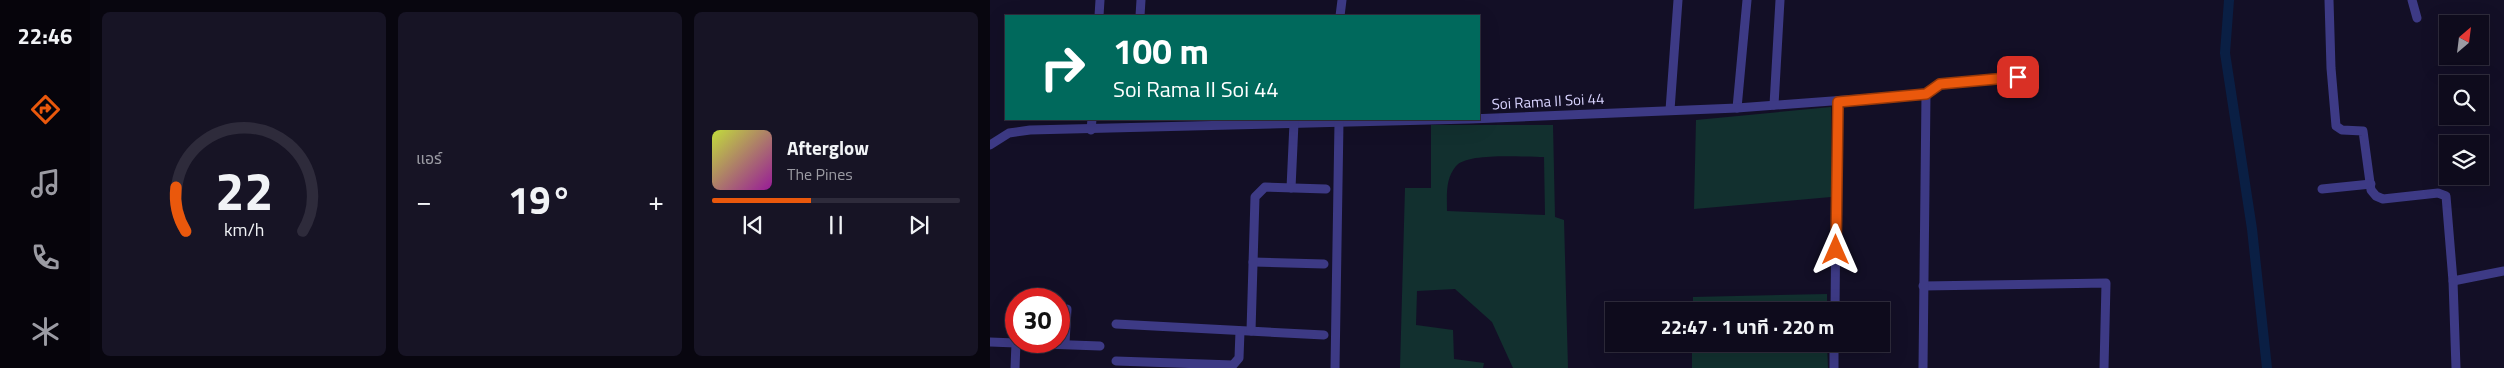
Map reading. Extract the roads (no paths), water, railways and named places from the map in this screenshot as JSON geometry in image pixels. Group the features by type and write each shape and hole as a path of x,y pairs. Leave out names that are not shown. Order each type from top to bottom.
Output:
{"street":[{"path":"1099,15 1100,0"},
{"path":"1140,15 1141,0"},
{"path":"1340,15 1342,0"},
{"path":"1670,110 1678,0"},
{"path":"1737,108 1747,0"},
{"path":"1774,105 1780,0"},
{"path":"2329,0 2336,126 2342,130 2363,131 2371,184 2376,196 2383,199 2438,193 2446,196 2453,280 2456,368"},
{"path":"2412,0 2417,18"},
{"name":"Soi Rama II Soi 44","path":"1480,120 1838,102 1926,94 1940,84 2018,77"},
{"path":"1923,368 1926,94"},
{"path":"1835,302 1838,102"},
{"path":"1091,130 1092,120"},
{"name":"Soi Rama II Soi 44","path":"990,145 1009,133 1019,131 1091,130 1134,123 1470,120"},
{"path":"1335,368 1339,122"},
{"path":"1291,188 1294,123"},
{"path":"2322,189 2371,184"},
{"path":"1251,331 1256,197 1265,187 1326,190"},
{"path":"1254,262 1324,264"},
{"path":"2453,280 2504,271"},
{"path":"1923,286 2106,283 2104,368"},
{"path":"1116,324 1324,336"},
{"path":"1116,361 1178,366 1232,365 1239,358 1240,331"},
{"path":"990,342 1005,343"},
{"path":"1070,343 1100,346"},
{"path":"1834,352 1834,368"},
{"path":"1015,368 1016,353"}],"waterway":[{"path":"2229,0 2225,53 2252,229 2267,368"}]}
